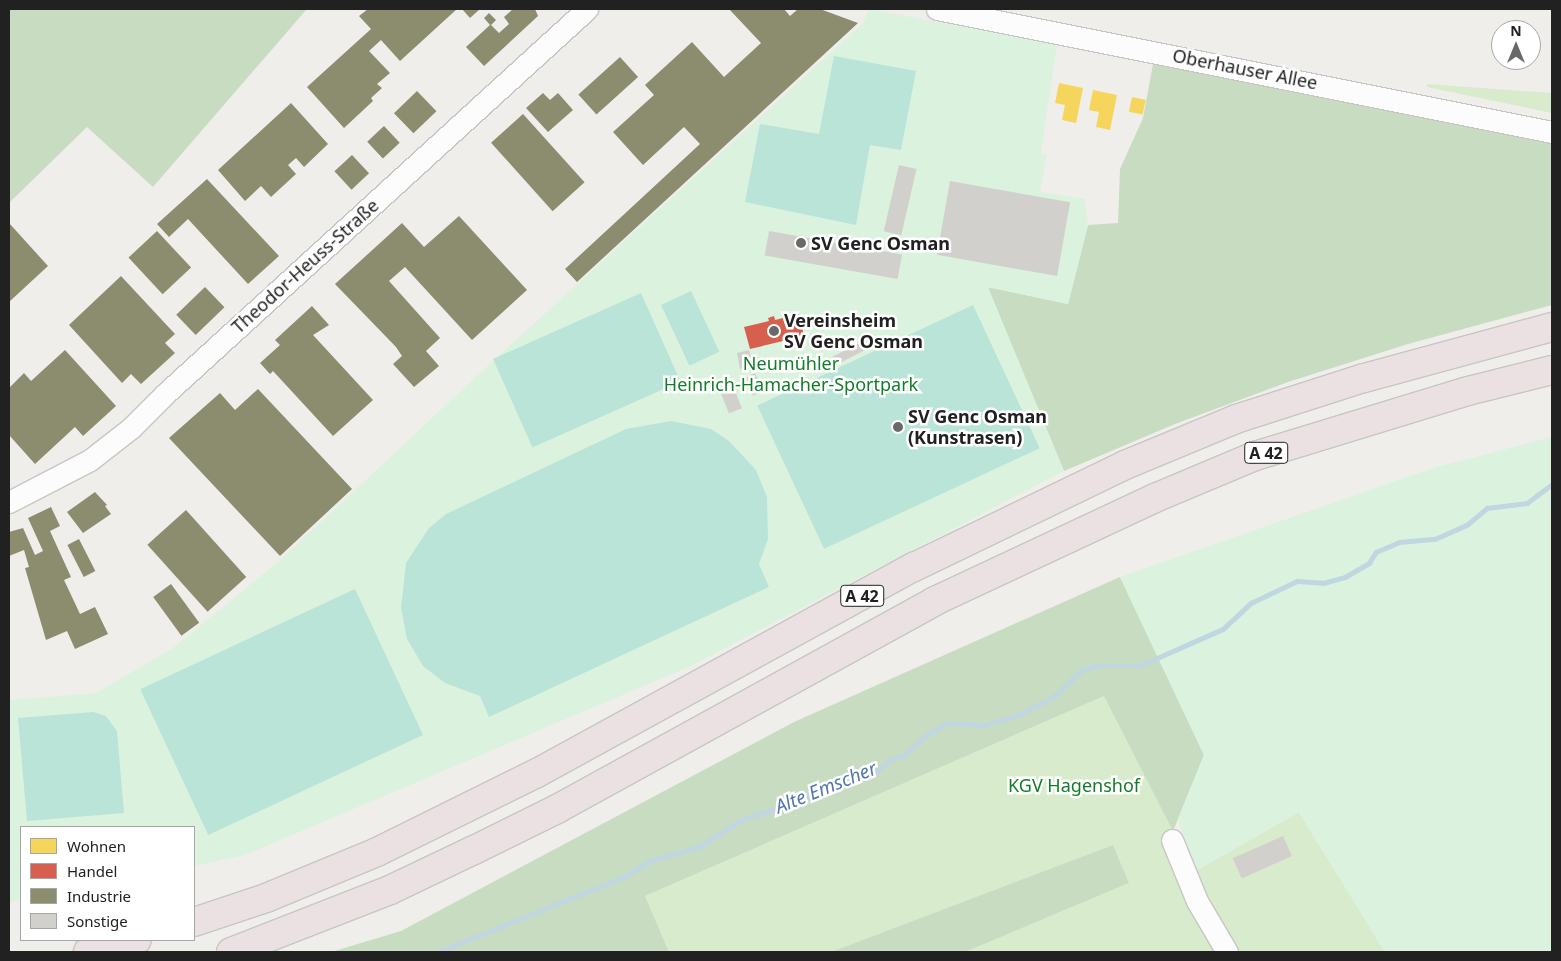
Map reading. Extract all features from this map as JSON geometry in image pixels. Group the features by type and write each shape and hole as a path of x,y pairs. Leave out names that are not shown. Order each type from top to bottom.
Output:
{"highway":[{"name":"A 42","path":"195,922 266,898 377,852 537,774 914,567 1125,465 1245,416 1364,378 1552,327"},
{"name":"A 42","path":"231,952 390,890 557,809 935,600 1072,534 1256,456 1468,391 1552,370"},
{"path":"1468,391 1552,390"},
{"path":"88,952 133,941"}],"street":[{"name":"Theodor-Heuss-Straße","path":"9,502 90,460 131,428 166,393 587,9"},
{"name":"Oberhauser Allee","path":"937,9 1552,132"},
{"path":"1172,840 1197,901 1227,952"}],"green space":[{"path":"9,9 306,10 153,187 87,127 9,203"},
{"name":"Neumühler Heinrich-Hamacher-Sportpark","path":"869,9 1057,45 1041,153 1047,155 1040,192 1085,199 1088,225 1068,304 988,287 1064,471 691,666 245,855 195,866 195,826 20,826 20,900 9,902 9,700 96,693 173,648 280,560 494,360 863,23"},
{"path":"834,56 916,71 901,150 870,145 856,225 745,202 760,124 819,134"},
{"path":"1153,64 1552,143 1552,305 1408,344 1288,382 1175,424 1064,471 987,287 1068,304 1088,225 1118,223 1120,169 1143,118"},
{"path":"1427,84 1552,93 1552,113 1427,87"},
{"path":"691,291 719,352 689,366 661,305"},
{"path":"641,293 680,382 532,448 493,359"},
{"name":"SV Genc Osman (Kunstrasen)","path":"973,305 1040,448 824,549 757,406"},
{"path":"671,421 711,429 729,441 756,470 767,497 768,539 759,564 769,587 489,717 480,696 445,683 423,666 407,639 401,608 406,563 429,528 446,514 626,429"},
{"path":"1552,437 1552,952 1385,952 1299,812 1194,872 1178,819 1204,755 1120,577 1433,468"},
{"path":"1120,577 1204,755 1173,831 1104,696 645,896 669,952 331,952 401,931 794,722"},
{"path":"355,589 423,735 208,835 140,689"},
{"name":"KGV Hagenshof","path":"1104,696 1178,819 1173,831 1194,872 1299,812 1385,952 965,952 1129,883 1113,845 831,952 669,952 645,896"},
{"path":"93,712 106,716 117,731 124,813 27,821 18,718"},
{"path":"1113,845 1129,883 965,952 831,952"}],"building: Wohnen":[{"path":"1059,83 1083,88 1076,123 1062,120 1065,105 1055,103"},
{"path":"1093,90 1117,95 1110,130 1096,127 1099,112 1089,110"},
{"path":"1132,97 1146,100 1143,115 1129,112"}],"building: Handel":[{"name":"Vereinsheim SV Genc Osman","path":"799,314 804,336 750,349 744,327 769,321 768,318 774,316 775,320"}],"building: Industrie":[{"path":"368,9 457,9 400,61 381,40 369,51 390,73 377,84 382,88 371,98 373,101 344,128 307,87 371,29 359,16"},
{"path":"462,9 480,9 470,18"},
{"path":"513,9 535,9 538,16 484,66 466,47 490,25 484,18 489,13 496,20 491,25 499,33 509,24 504,17"},
{"path":"729,9 784,9 790,16 798,9 820,9 858,23 577,282 565,269 700,144 684,127 643,165 613,132 654,95 645,85 692,42 724,77 761,43"},
{"path":"620,57 638,77 596,115 578,94"},
{"path":"417,91 436,111 413,133 394,113"},
{"path":"543,93 550,100 558,93 573,110 548,132 526,108"},
{"path":"291,103 328,144 304,167 296,158 288,165 296,174 271,197 261,186 245,201 218,170"},
{"path":"523,114 585,182 553,211 491,143"},
{"path":"384,126 400,143 383,159 367,142"},
{"path":"352,155 369,173 351,190 334,171"},
{"path":"207,179 279,256 248,284 188,219 169,237 157,224"},
{"path":"459,216 527,290 472,340 405,267 389,281 440,338 426,351 439,366 414,387 393,364 402,356 396,347 335,284 402,223 424,247"},
{"path":"9,223 48,266 9,302"},
{"path":"157,231 191,268 163,294 128,258"},
{"path":"121,276 175,334 165,343 175,353 141,384 131,374 122,383 69,325"},
{"path":"205,287 224,307 196,335 176,315"},
{"path":"312,306 329,325 313,335 373,400 333,436 273,371 270,374 260,363 280,345 275,340"},
{"path":"65,350 116,406 83,436 75,427 35,464 9,435 9,388 24,373 31,381"},
{"path":"258,389 352,489 280,556 169,438 220,393 235,410"},
{"path":"95,492 107,505 105,506 111,514 83,533 67,512"},
{"path":"51,507 60,526 50,531 71,577 64,580 80,614 95,607 108,634 75,649 67,631 46,640 25,568 29,567 24,550 9,556 9,532 23,528 35,555 43,551 28,518"},
{"path":"186,510 246,577 208,612 147,545"},
{"path":"79,539 95,571 84,577 67,545"},
{"path":"171,584 199,623 181,636 153,597"}],"building: Sonstige":[{"path":"899,165 917,169 901,235 884,231"},
{"path":"950,181 1070,202 1057,276 937,255"},
{"name":"SV Genc Osman","path":"769,231 902,254 898,279 765,256"},
{"path":"865,340 869,348 828,369 824,361"},
{"path":"749,350 754,366 740,369 737,353"},
{"path":"755,373 763,391 753,396 745,377"},
{"path":"733,386 742,408 729,413 720,391"},
{"path":"1283,836 1292,856 1242,878 1233,858"}],"waterway":[{"name":"Alte Emscher","path":"438,952 626,876 650,861 701,846 741,820 797,802 828,785 854,781 878,771 888,761 904,755 924,737 947,723 985,725 1020,714 1053,697 1082,670 1096,666 1139,666 1223,629 1251,603 1297,581 1323,583 1345,577 1369,563 1376,552 1399,542 1435,539 1468,524 1487,508 1527,503 1552,484"}],"place":[{"name":"SV Genc Osman","path":"801,243"},
{"name":"Vereinsheim SV Genc Osman","path":"774,331"},
{"name":"SV Genc Osman (Kunstrasen)","path":"898,427"}]}
